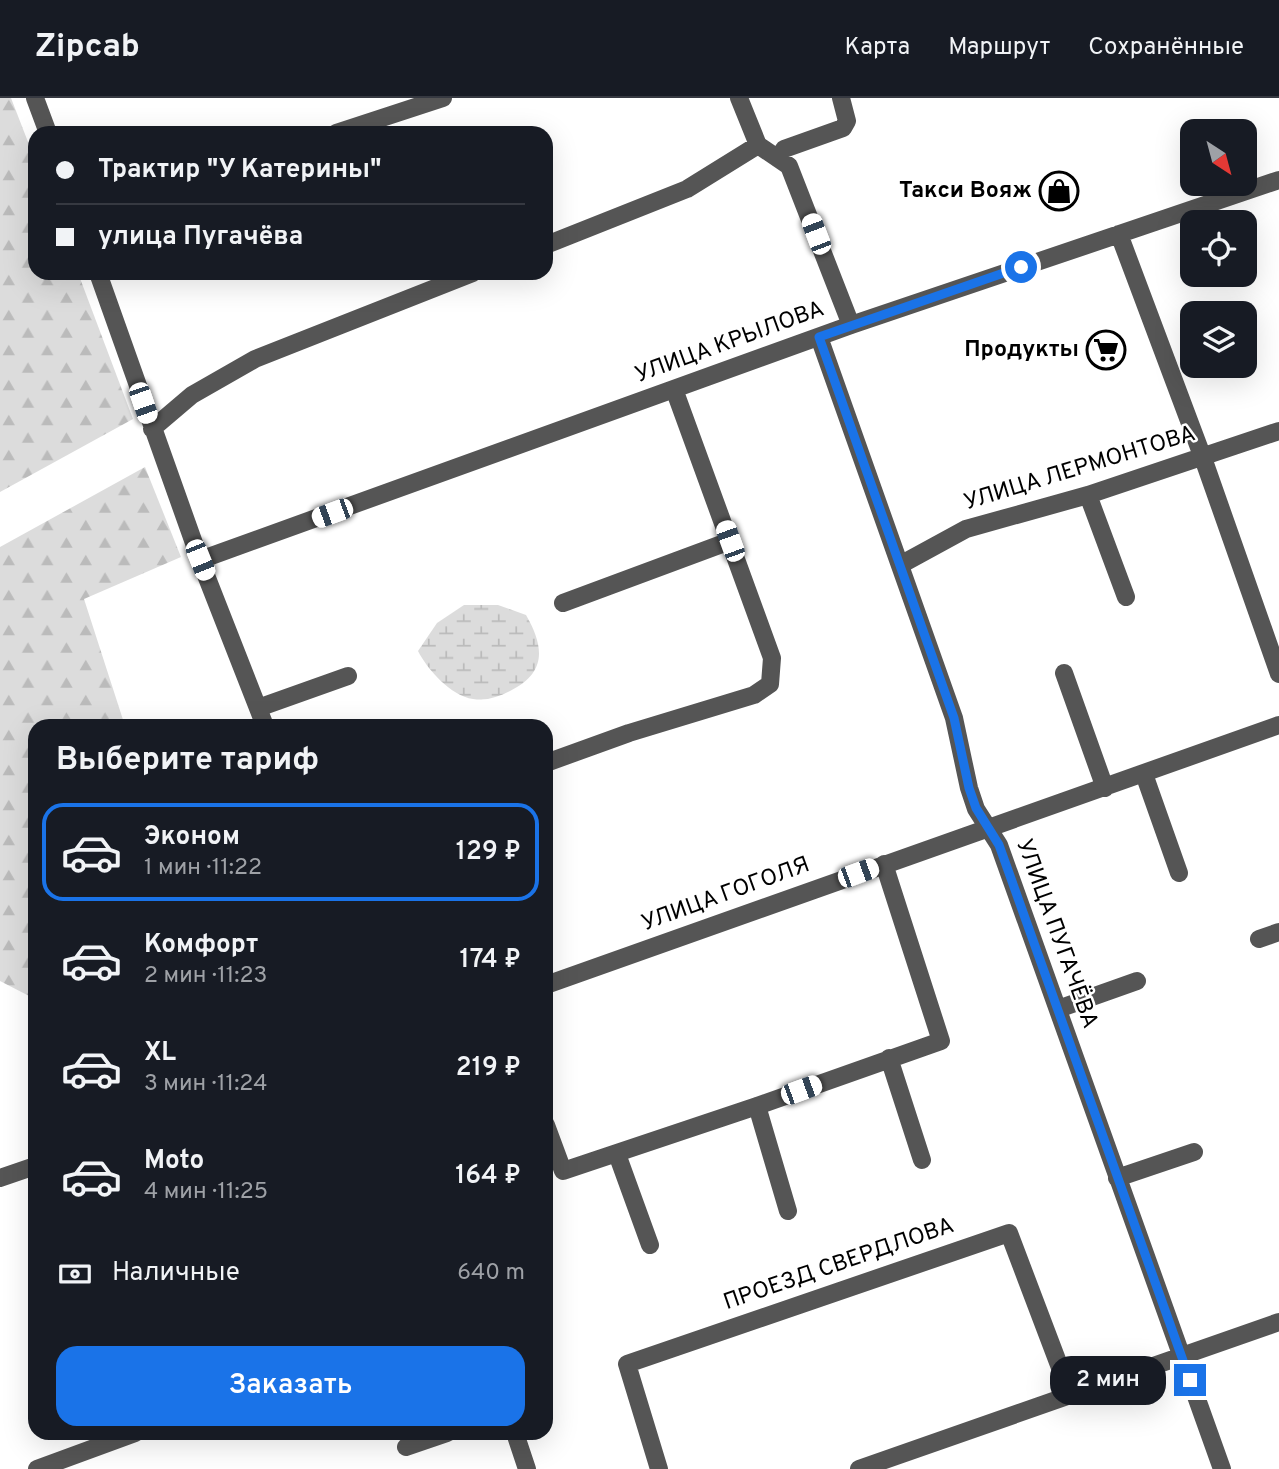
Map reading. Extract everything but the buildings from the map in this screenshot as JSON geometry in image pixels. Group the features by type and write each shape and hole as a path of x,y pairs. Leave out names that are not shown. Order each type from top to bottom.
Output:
{"street":[{"path":"35,98 45,126"},
{"path":"357,126 443,98"},
{"path":"739,98 758,145 789,166 850,325"},
{"path":"779,159 784,149 843,128 847,121 841,98"},
{"path":"553,241 687,189 758,145"},
{"name":"УЛИЦА КРЫЛОВА","path":"200,560 850,325 1279,180"},
{"path":"1119,234 1203,458 1279,674"},
{"path":"100,280 200,560 262,719"},
{"path":"152,429 192,394 255,359 455,280"},
{"name":"УЛИЦА ПУГАЧЁВА","path":"819,337 954,718 969,788 986,827 999,845 1222,1469"},
{"path":"553,760 629,733 754,695 770,684 772,658 674,389"},
{"name":"УЛИЦА ЛЕРМОНТОВА","path":"900,565 965,529 1088,495 1279,431"},
{"path":"1088,495 1126,597"},
{"path":"563,603 730,541"},
{"path":"1064,673 1105,788"},
{"path":"258,708 348,676"},
{"name":"УЛИЦА ГОГОЛЯ","path":"553,982 1279,725"},
{"path":"1144,774 1179,873"},
{"path":"553,1144 563,1171 757,1107 941,1041 884,864"},
{"path":"1259,939 1279,932"},
{"path":"1058,1009 1137,981"},
{"path":"890,1058 922,1160"},
{"path":"757,1107 788,1211"},
{"path":"1117,1178 1194,1152"},
{"path":"617,1154 649,1245"},
{"path":"0,1178 28,1168"},
{"name":"ПРОЕЗД СВЕРДЛОВА","path":"659,1469 626,1364 1009,1233 1070,1394"},
{"path":"859,1469 889,1465 1070,1394 1182,1358 1279,1322"},
{"path":"37,1469 116,1440"},
{"path":"406,1447 426,1440"},
{"path":"517,1440 527,1469"}],"green space":[{"path":"0,98 11,98 28,142 28,280 81,280 133,419 0,492"},
{"path":"145,467 181,557 84,599 123,719 28,719 28,995 0,981 0,547"},
{"path":"464,605 498,605 526,615 537,638 539,659 536,668 522,684 497,697 473,699 456,693 427,666 418,651 437,623"}],"place":[{"name":"Такси Вояж","path":"1059,191"},
{"name":"Продукты","path":"1106,350"}],"route":[{"path":"1021,267 819,337 954,718 976,808 999,845 1190,1380"}]}
